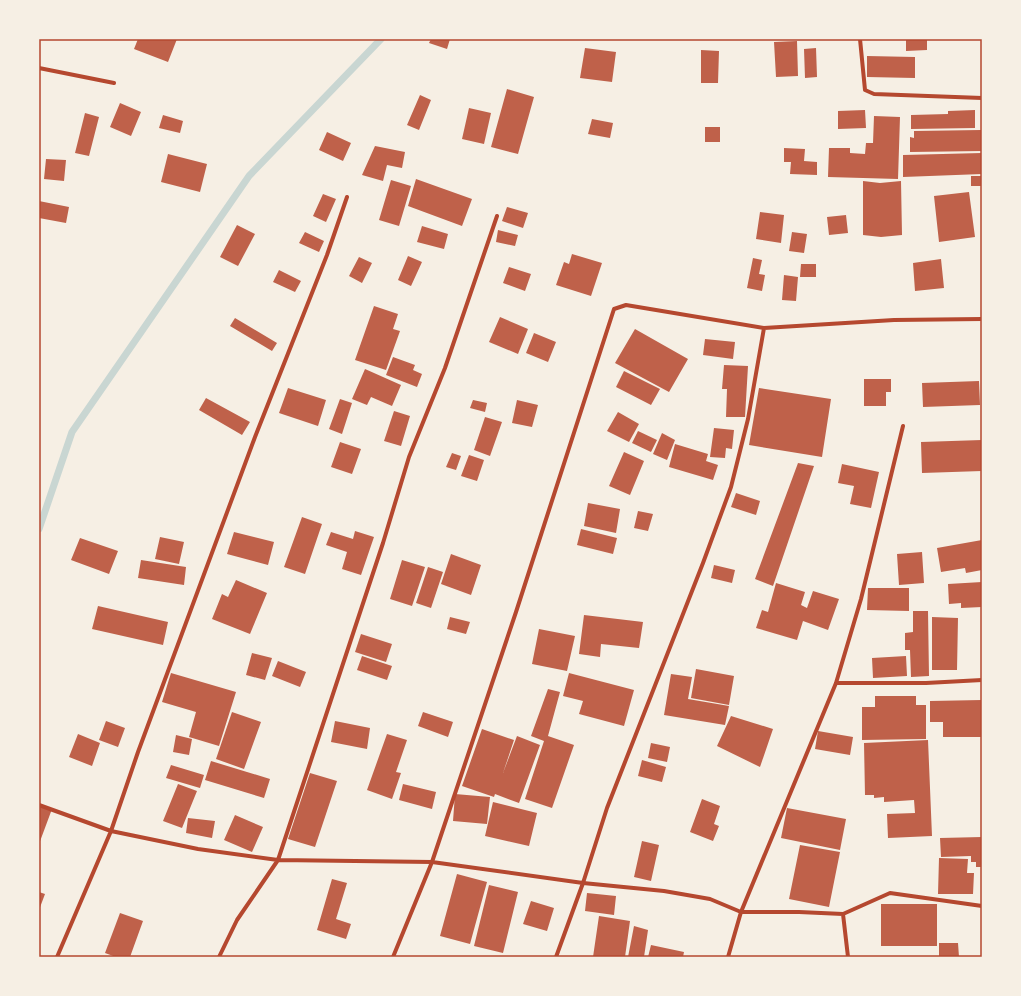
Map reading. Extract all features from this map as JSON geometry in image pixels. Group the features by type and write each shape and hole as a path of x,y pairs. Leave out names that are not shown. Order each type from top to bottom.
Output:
{"street":[{"path":"860,39 865,90 874,94 982,98"},
{"path":"39,68 114,83"},
{"path":"57,957 111,831 141,745 255,437 327,255 347,197"},
{"path":"219,957 237,920 278,860 383,543 409,457 445,368 497,216"},
{"path":"393,957 432,862 516,612 614,309 626,305 764,328 894,320 982,318"},
{"path":"556,957 583,883 607,808 703,563 731,487 748,419 764,328"},
{"path":"728,957 741,912 836,683 861,599 903,426"},
{"path":"836,683 982,680"},
{"path":"39,805 111,831 198,849 278,860 432,862 583,883 664,891 710,899 741,912 842,914 890,893 982,906"},
{"path":"842,914 848,957"}],"building":[{"path":"138,39 177,39 168,62 134,49"},
{"path":"431,39 450,39 447,49 429,43"},
{"path":"906,39 927,39 927,50 906,51"},
{"path":"797,41 798,76 776,77 774,42"},
{"path":"585,48 616,52 612,82 580,78"},
{"path":"816,48 817,77 805,78 804,49"},
{"path":"701,50 719,51 718,83 701,83"},
{"path":"867,56 915,57 915,78 867,77"},
{"path":"507,89 534,97 518,154 491,147"},
{"path":"420,95 431,100 419,130 407,125"},
{"path":"120,103 141,112 131,136 110,127"},
{"path":"469,108 491,113 484,144 462,139"},
{"path":"865,110 866,128 838,129 838,111"},
{"path":"975,110 975,128 911,129 911,115 948,114 948,111"},
{"path":"85,113 99,117 89,156 75,153"},
{"path":"163,115 183,121 180,133 159,128"},
{"path":"874,116 900,117 898,179 828,177 829,148 850,148 850,153 865,154 866,143 873,143"},
{"path":"592,119 613,123 610,138 588,134"},
{"path":"705,127 720,127 720,142 705,142"},
{"path":"981,130 982,151 910,152 910,137 914,138 914,131"},
{"path":"327,132 351,143 343,161 319,150"},
{"path":"375,146 405,152 402,168 387,165 383,181 362,175"},
{"path":"784,148 805,149 804,161 817,162 817,175 790,174 791,162 784,162"},
{"path":"982,153 982,174 903,177 903,155"},
{"path":"168,154 207,164 200,192 161,182"},
{"path":"46,159 66,160 64,181 44,179"},
{"path":"971,176 982,176 982,186 971,186"},
{"path":"416,179 472,199 462,226 408,206"},
{"path":"391,180 411,186 399,226 379,220"},
{"path":"863,181 880,183 901,181 902,235 881,237 863,235"},
{"path":"969,192 975,237 939,242 934,196"},
{"path":"323,194 336,199 326,222 313,216"},
{"path":"39,201 69,207 66,223 39,218"},
{"path":"507,207 528,213 523,228 502,221"},
{"path":"760,212 784,215 781,243 756,239"},
{"path":"846,215 848,233 829,235 827,217"},
{"path":"237,225 255,234 238,266 220,257"},
{"path":"422,226 448,234 444,249 417,242"},
{"path":"498,230 518,235 515,246 496,242"},
{"path":"305,232 324,241 319,252 299,243"},
{"path":"792,232 807,234 804,253 789,251"},
{"path":"572,254 602,263 591,296 556,285 564,262 569,264"},
{"path":"408,256 422,262 411,286 398,280"},
{"path":"359,257 372,263 362,283 349,276"},
{"path":"753,258 762,260 759,274 765,275 762,291 747,288"},
{"path":"941,259 944,288 915,291 913,263"},
{"path":"801,264 816,264 816,277 800,277"},
{"path":"509,267 531,274 525,291 503,283"},
{"path":"279,270 301,281 295,292 273,282"},
{"path":"784,275 798,277 796,301 782,300"},
{"path":"374,306 398,314 393,329 400,331 386,370 355,360"},
{"path":"500,317 528,329 518,354 489,342"},
{"path":"235,318 277,343 272,351 230,326"},
{"path":"635,329 688,359 669,392 615,363"},
{"path":"534,333 556,342 548,362 526,353"},
{"path":"705,339 735,342 733,359 703,355"},
{"path":"393,357 415,365 413,370 422,374 417,387 386,375"},
{"path":"724,365 748,366 745,417 726,417 727,389 722,389"},
{"path":"365,369 401,385 392,406 371,397 367,405 352,399"},
{"path":"624,371 660,389 651,405 616,387"},
{"path":"864,379 891,379 891,392 886,392 886,406 864,406"},
{"path":"979,381 980,405 923,407 922,383"},
{"path":"288,388 326,400 318,426 279,413"},
{"path":"759,388 831,399 822,457 749,445"},
{"path":"206,398 250,422 242,435 199,410"},
{"path":"340,399 352,403 342,434 329,429"},
{"path":"473,400 487,403 485,412 470,408"},
{"path":"517,400 538,405 532,427 512,423"},
{"path":"394,411 410,416 401,446 384,441"},
{"path":"618,412 639,424 629,442 607,431"},
{"path":"485,417 502,422 490,456 474,450"},
{"path":"714,428 734,430 732,449 726,448 725,458 710,457"},
{"path":"638,431 657,440 651,452 632,443"},
{"path":"662,433 675,440 667,460 653,454"},
{"path":"982,440 982,471 922,473 921,442"},
{"path":"340,442 361,449 352,474 331,467"},
{"path":"675,444 708,454 706,461 718,465 713,480 669,467"},
{"path":"624,452 644,461 630,495 609,486"},
{"path":"452,453 461,456 456,470 446,467"},
{"path":"469,455 484,460 477,481 461,476"},
{"path":"798,463 814,466 773,586 755,579"},
{"path":"842,464 879,472 871,508 850,504 854,486 838,483"},
{"path":"736,493 760,501 756,515 731,507"},
{"path":"588,503 620,509 616,533 584,526"},
{"path":"638,511 653,514 648,531 634,528"},
{"path":"302,517 322,524 305,574 284,567"},
{"path":"581,529 617,538 613,554 577,545"},
{"path":"355,531 374,537 361,575 342,569 347,552 326,545 331,532 353,539"},
{"path":"234,532 274,542 268,565 227,554"},
{"path":"160,537 184,542 179,564 155,559"},
{"path":"80,538 118,551 109,574 71,560"},
{"path":"982,540 982,570 966,573 965,568 941,572 937,548"},
{"path":"922,552 924,583 899,585 897,554"},
{"path":"451,554 481,565 471,595 441,584"},
{"path":"141,560 186,567 184,585 138,578"},
{"path":"402,560 425,567 412,606 390,599"},
{"path":"714,565 735,570 732,583 711,578"},
{"path":"428,567 443,572 431,608 416,603"},
{"path":"236,580 267,593 250,634 212,619 222,594 228,597"},
{"path":"982,582 982,607 961,608 961,603 949,604 948,584"},
{"path":"776,583 805,592 801,605 807,608 813,591 839,599 828,630 803,621 797,640 756,628 762,610 768,612"},
{"path":"868,588 909,588 909,611 867,610"},
{"path":"98,606 168,622 163,645 92,629"},
{"path":"913,611 928,611 929,676 911,677 910,650 905,650 905,633 913,632"},
{"path":"584,615 643,622 639,648 601,644 600,657 579,654"},
{"path":"450,617 470,622 466,634 447,629"},
{"path":"932,617 958,618 957,670 932,670"},
{"path":"539,629 575,636 567,671 532,664"},
{"path":"361,634 392,644 386,662 355,652"},
{"path":"252,653 272,658 265,680 246,675"},
{"path":"362,656 392,666 387,680 357,670"},
{"path":"906,656 907,676 873,678 872,658"},
{"path":"278,661 306,672 300,687 272,676"},
{"path":"696,669 734,676 729,705 691,698"},
{"path":"171,673 236,692 219,746 189,737 196,712 162,702"},
{"path":"569,673 634,690 624,726 579,714 583,701 563,696"},
{"path":"671,674 692,677 688,699 729,706 725,725 664,715"},
{"path":"548,689 560,692 548,736 574,745 552,808 525,799 544,741 531,736"},
{"path":"875,696 916,696 916,705 926,705 926,739 862,740 862,707 875,707"},
{"path":"982,700 982,737 943,737 943,722 930,722 930,701"},
{"path":"232,712 261,722 244,769 216,759"},
{"path":"423,712 453,722 448,737 418,726"},
{"path":"731,716 773,729 760,767 717,746"},
{"path":"106,721 125,728 118,747 99,740"},
{"path":"335,721 370,728 367,749 331,742"},
{"path":"482,729 514,740 503,773 517,736 540,745 519,803 495,794 494,797 462,786"},
{"path":"818,731 853,737 850,755 815,749"},
{"path":"78,734 100,743 92,766 69,757"},
{"path":"387,734 407,740 396,772 401,773 392,799 367,790"},
{"path":"176,735 192,739 189,755 173,752"},
{"path":"928,740 932,836 888,838 887,814 915,813 914,800 884,802 884,797 874,798 874,795 865,795 864,743"},
{"path":"651,743 670,747 667,762 648,758"},
{"path":"642,760 666,767 662,782 638,776"},
{"path":"211,761 270,779 264,798 205,780"},
{"path":"171,765 204,775 200,788 166,778"},
{"path":"310,773 337,781 315,847 288,839"},
{"path":"178,784 197,791 182,828 163,821"},
{"path":"403,784 436,792 432,809 399,800"},
{"path":"455,794 490,797 487,824 453,821"},
{"path":"702,799 720,806 714,824 719,826 713,841 690,832"},
{"path":"493,802 537,813 529,846 485,836"},
{"path":"39,805 52,809 39,844"},
{"path":"787,808 846,819 840,850 781,838"},
{"path":"235,815 263,827 252,852 224,840"},
{"path":"188,818 215,821 212,838 186,833"},
{"path":"982,837 982,867 976,867 976,862 971,862 971,856 941,857 940,838"},
{"path":"642,841 659,845 651,881 634,877"},
{"path":"800,845 840,852 829,907 789,899"},
{"path":"939,858 968,859 967,873 974,873 973,894 938,894"},
{"path":"457,874 487,882 470,944 440,936"},
{"path":"332,879 347,883 336,919 351,924 346,939 317,930"},
{"path":"489,885 518,892 503,953 474,946"},
{"path":"39,892 45,894 39,910"},
{"path":"587,893 616,896 614,915 585,911"},
{"path":"531,901 554,908 547,931 523,924"},
{"path":"881,904 937,904 937,946 881,946"},
{"path":"120,913 143,921 130,957 116,957 105,953"},
{"path":"599,916 630,921 625,957 593,957"},
{"path":"634,926 648,930 644,957 628,957"},
{"path":"939,943 958,943 959,957 939,957"},
{"path":"651,945 684,952 683,957 648,957"}],"waterway":[{"path":"39,529 72,432 249,176 381,39"}]}
